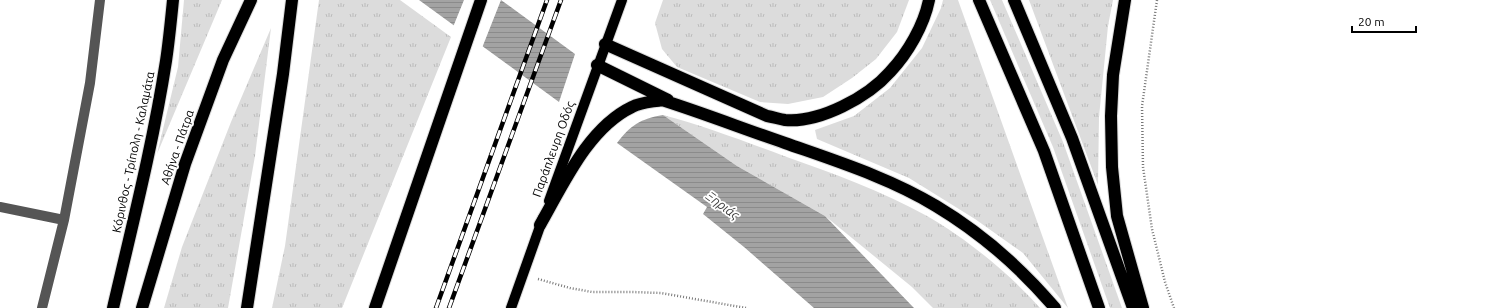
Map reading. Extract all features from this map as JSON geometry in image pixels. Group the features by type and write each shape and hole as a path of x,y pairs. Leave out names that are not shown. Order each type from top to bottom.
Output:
{"highway":[{"name":"Κόρινθος - Τρίπολη - Καλαμάτα","path":"113,308 156,116 166,60 173,0"},
{"name":"Αθήνα - Πάτρα","path":"142,308 185,164 223,60 251,0"},
{"path":"247,308 283,74 292,0"},
{"path":"374,308 481,0"},
{"path":"605,44 768,116 786,120 799,119 825,114 859,97 890,72 902,58 912,40 923,18 929,0"},
{"path":"979,0 1044,151 1099,308"},
{"path":"1014,0 1072,138 1133,308"},
{"path":"1125,0 1113,75 1111,116 1112,167 1117,216 1143,308"},
{"path":"597,65 683,107"},
{"path":"540,225 583,152 598,133 615,117 632,106 662,100 835,161 891,183 935,205 972,229 1004,255 1039,289 1055,308"}],"main road":[{"name":"Παράπλευρη Οδός","path":"510,308 597,65 622,0"}],"street":[{"path":"42,308 64,220 90,83 100,0"},
{"path":"0,207 64,220"}],"path":[{"path":"1157,0 1142,106 1143,167 1154,236 1165,282 1174,308"},
{"path":"523,274 564,286 592,292 661,294 746,308"}],"green space":[{"path":"184,0 222,0 157,154 178,67"},
{"path":"319,0 400,0 451,37 342,308 272,308 285,246"},
{"path":"663,0 909,0 897,32 876,59 852,78 823,97 788,104 760,102 677,67 662,49 655,23"},
{"path":"943,0 958,0 1068,308 1023,253 975,219 909,178 817,139 815,130 854,116 890,88 922,48 941,8"},
{"path":"990,0 1002,0 1063,142 1122,308 1110,308 1053,147"},
{"path":"1029,0 1113,0 1108,26 1099,117 1098,185"},
{"path":"271,28 255,156 228,308 164,308 182,247 231,122"},
{"path":"663,115 724,134 820,169 857,183 910,207 942,225 972,246 1015,282 1040,308 933,308 912,287 825,216 737,166"}],"water":[{"path":"419,0 501,0 575,54 559,102"},
{"name":"Ξηριάς","path":"663,115 737,166 825,216 914,308 814,308 744,247 703,214 707,207 617,143 632,127 642,121"}],"pier":[{"path":"464,0 501,0 482,48 453,27"}],"railway":[{"path":"436,308 547,0"},
{"path":"449,308 561,0"}]}
